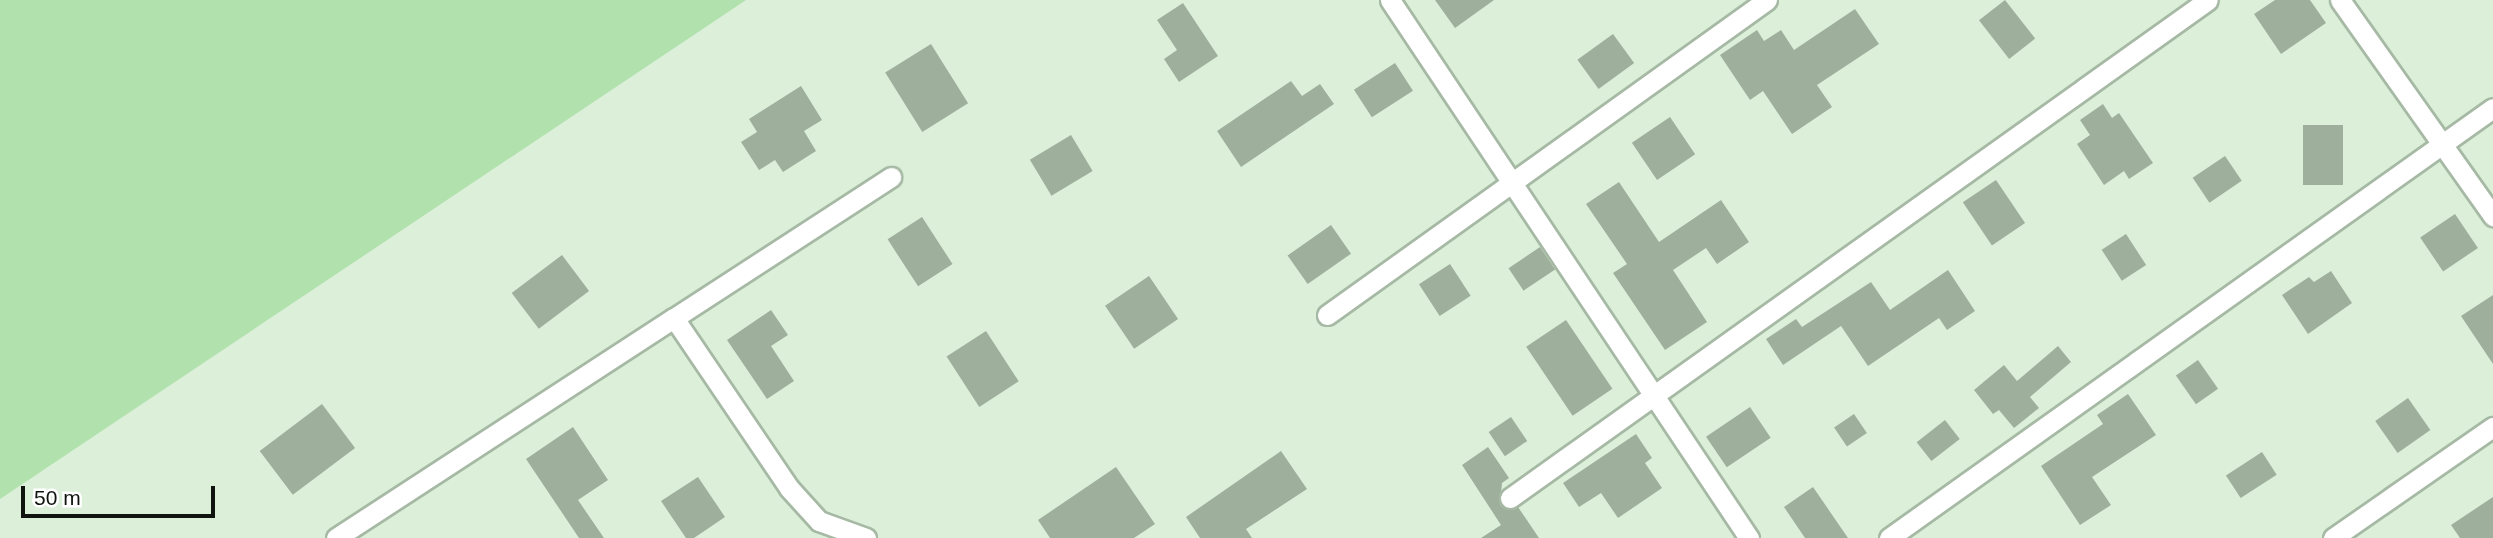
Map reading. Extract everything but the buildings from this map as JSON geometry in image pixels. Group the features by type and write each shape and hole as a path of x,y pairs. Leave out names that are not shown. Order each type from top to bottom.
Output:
{"street":[{"path":"1390,0 1515,181 1749,538"},
{"path":"1327,315 1767,0"},
{"path":"1510,498 2208,0"},
{"path":"2340,0 2493,216"},
{"path":"1889,538 2493,107"},
{"path":"336,538 891,177"},
{"path":"674,318 789,488 819,521 866,538"},
{"path":"2333,538 2493,427"}],"green space":[{"path":"0,0 746,0 0,499"}]}
